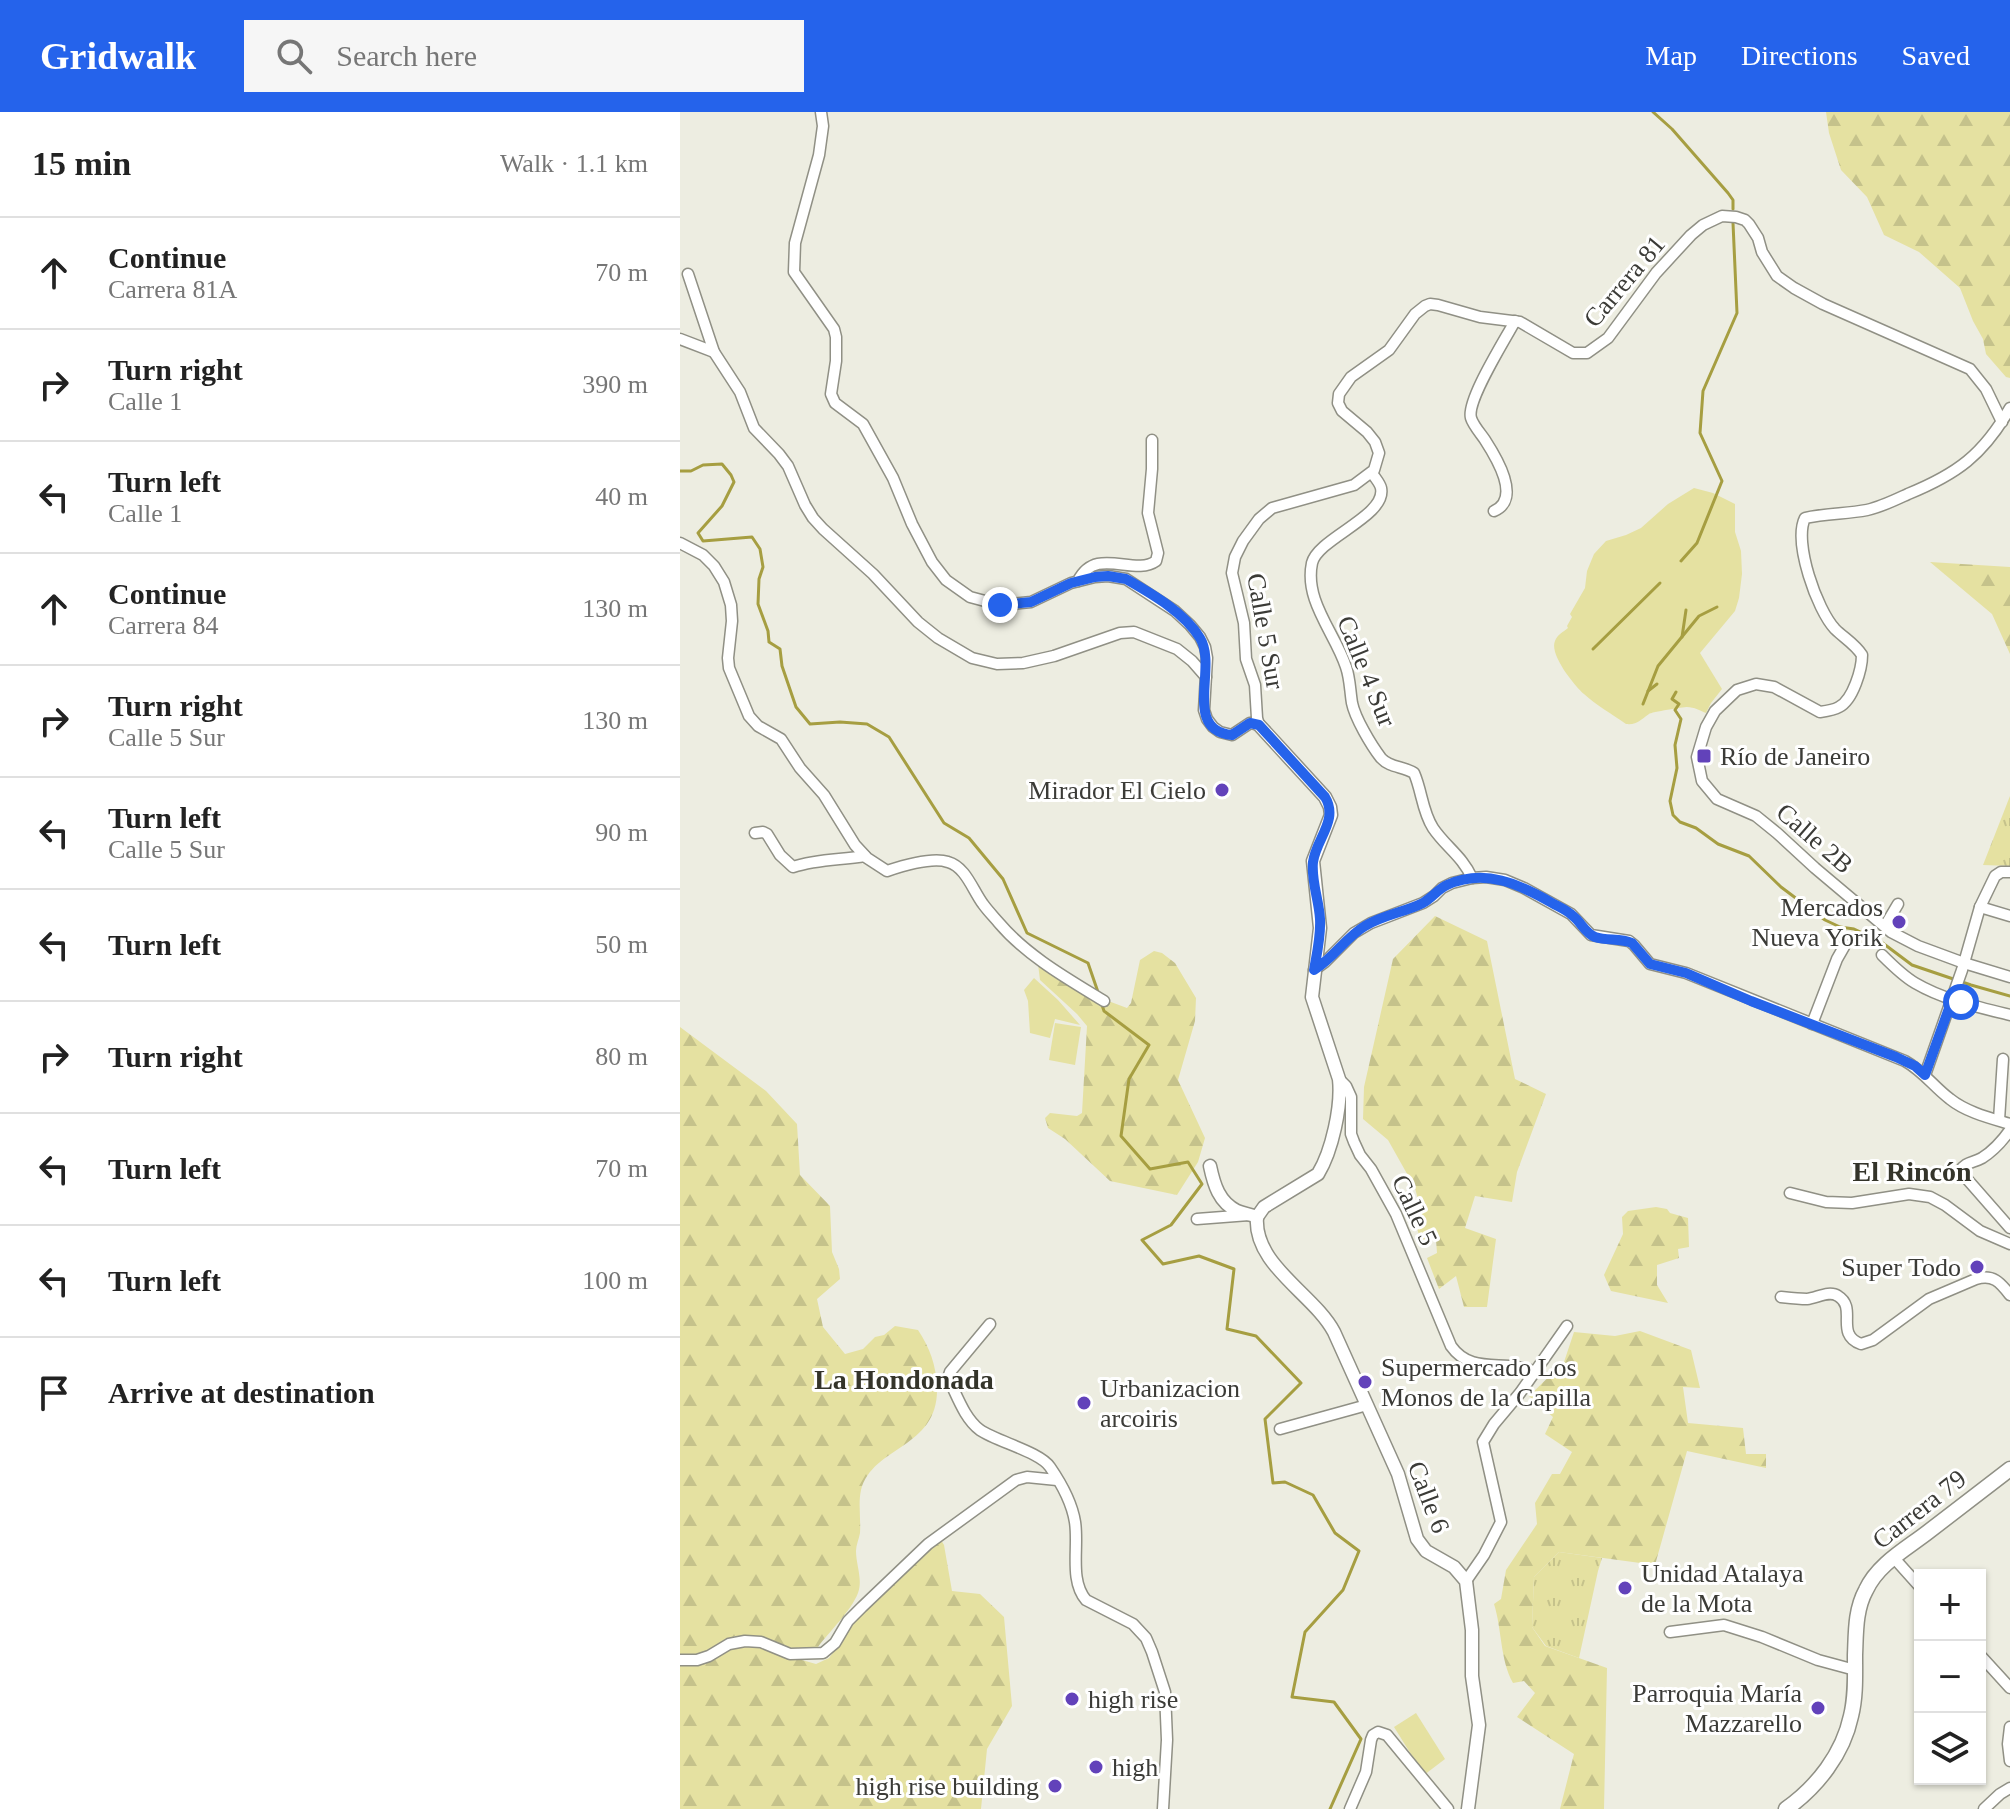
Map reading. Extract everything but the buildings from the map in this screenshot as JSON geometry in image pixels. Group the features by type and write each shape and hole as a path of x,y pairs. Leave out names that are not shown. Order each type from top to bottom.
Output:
{"main road":[{"name":"Carrera 79","path":"1786,1809 1819,1780 1835,1755 1851,1717 1856,1622 1861,1601 1874,1576 2010,1469"}],"street":[{"path":"821,112 823,126 819,155 795,243 794,272 834,329 836,361 831,394 835,403 863,424 893,478 906,513 942,576 970,597 1000,605 1031,602 1078,581 1108,576 1126,579 1168,605 1203,642 1207,658 1204,710 1213,727 1232,735 1250,723 1259,725"},
{"name":"Carrera 81","path":"1372,473 1379,453 1375,442 1345,414 1338,403 1339,394 1345,382 1389,350 1415,314 1430,304 1480,317 1515,321 1528,325 1573,353 1587,353 1608,338 1656,273 1698,228 1722,216 1745,220 1777,276 1794,288 1823,304 1970,369 1986,389 2006,425"},
{"path":"688,274 714,352 740,392 754,428 788,466 813,518 873,574 918,622 955,649 997,664 1023,663 1069,652 1120,633 1134,632 1177,649 1206,677"},
{"path":"1494,511 1507,500 1507,490 1502,471 1471,418 1471,406 1481,381 1515,321"},
{"path":"680,339 714,352"},
{"path":"2006,425 2010,408"},
{"name":"Calle 2B","path":"2006,425 1969,462 1934,482 1871,509 1805,518 1801,533 1812,589 1834,628 1862,655 1849,697 1841,706 1820,712 1774,687 1756,684 1737,690 1715,711 1706,727 1697,757 1702,781 1711,794 1767,824 1885,926 1905,940 2010,977"},
{"path":"1078,581 1084,571 1097,565 1148,565 1156,561 1158,553 1148,513 1152,440"},
{"name":"Calle 5 Sur","path":"1339,1079 1313,1002 1320,917 1313,861 1329,821 1330,807 1325,797 1259,725 1255,685 1246,659 1244,623 1232,573 1243,541 1259,519 1272,508 1354,485 1372,473"},
{"name":"Calle 4 Sur","path":"1372,473 1381,487 1379,502 1321,549 1312,562 1317,605 1347,668 1355,712 1370,740 1387,764 1414,773 1430,823 1462,860 1472,878"},
{"path":"680,544 703,555 724,582 732,621 729,668 749,716 758,726 781,739 865,856 887,871 902,866 951,862 960,869 1003,928 1053,969 1104,1001"},
{"path":"755,833 767,834 780,855 793,867 820,860 865,856"},
{"path":"1925,1075 1980,907 1995,876 2010,872"},
{"path":"1314,970 1364,926 1423,903 1446,885 1472,878 1497,878 1524,888 1571,914 1591,935 1632,943 1650,964 1686,973 1905,1061 1956,1103 2006,1125"},
{"path":"1885,926 1898,904"},
{"path":"1980,907 2010,916"},
{"path":"1812,1024 1845,945"},
{"path":"1882,955 1915,983 1952,1000 2010,1015"},
{"path":"2003,1059 2006,1125 1988,1153 1960,1171 2010,1228"},
{"path":"1197,1219 1254,1216 1318,1174 1323,1166 1338,1108 1339,1079"},
{"name":"Calle 5","path":"1339,1079 1351,1097 1351,1134 1356,1148 1396,1214 1445,1335 1457,1354 1475,1364 1520,1367 1535,1372"},
{"path":"1210,1166 1221,1199 1234,1209 1254,1216"},
{"path":"1790,1193 1826,1202 1852,1203 1909,1194 1930,1197 1980,1231 2010,1244"},
{"name":"Calle 6","path":"1254,1216 1260,1240 1275,1265 1328,1321 1398,1474 1417,1539 1426,1551 1454,1567 1466,1581"},
{"path":"1781,1297 1803,1299 1831,1293 1837,1295 1845,1304 1848,1334 1861,1344 1873,1340 1929,1299 1976,1279 1994,1278 2010,1295"},
{"path":"990,1324 948,1378 967,1417 980,1429 1049,1465 1070,1503 1075,1523 1077,1583 1081,1593 1086,1600 1123,1618 1146,1638 1165,1692 1167,1740 1163,1809"},
{"path":"1468,1809 1479,1717 1472,1676 1472,1630 1466,1581 1501,1522 1483,1442 1567,1326"},
{"path":"1280,1429 1367,1405"},
{"path":"680,1660 697,1660 729,1644 745,1641 761,1642 790,1654 823,1653 835,1643 848,1621 939,1536 1016,1480 1027,1477 1057,1480"},
{"path":"1894,1558 1914,1580"},
{"path":"1670,1632 1724,1625 1818,1660 1855,1670"},
{"path":"1986,1662 2010,1688"},
{"path":"2010,1727 2010,1761"},
{"path":"1350,1809 1366,1772 1373,1735 1381,1732 1387,1735 1448,1809"},
{"path":"1984,1809 2010,1788"}],"green space":[{"path":"1826,112 2010,112 2010,378 1986,354 1983,339 1960,288 1919,252 1884,235 1867,197 1841,170"},
{"path":"1694,488 1735,504 1735,532 1741,551 1742,574 1739,598 1735,611 1700,653 1722,689 1706,713 1687,707 1651,713 1636,723 1626,724 1574,684 1559,661 1555,641 1568,628 1572,617 1570,614 1585,588 1587,571 1594,554 1606,541 1641,528 1668,504"},
{"path":"1930,562 2010,567 2010,654 1992,614"},
{"path":"2010,796 2010,866 1983,865"},
{"path":"1435,916 1487,941 1515,1079 1546,1094 1517,1172 1512,1202 1475,1196 1465,1228 1496,1239 1487,1307 1464,1307 1456,1276 1439,1289 1427,1258 1437,1253 1436,1240 1420,1239 1417,1228 1424,1223 1415,1188 1388,1140 1363,1119 1364,1087 1393,959"},
{"path":"1154,951 1175,963 1196,998 1195,1021 1178,1080 1205,1138 1198,1162 1177,1195 1110,1181 1065,1139 1048,1128 1045,1118 1050,1113 1077,1116 1082,1113 1087,1026 1040,980 1038,964 1127,1008 1131,1003 1140,960"},
{"path":"1034,978 1080,1025 1055,1019 1050,1038 1030,1033 1028,1001 1024,990"},
{"path":"1055,1023 1081,1027 1075,1065 1049,1060"},
{"path":"680,1027 766,1091 797,1124 800,1175 830,1206 832,1252 839,1269 840,1279 817,1299 823,1327 845,1354 863,1349 875,1337 884,1335 895,1326 918,1330 934,1364 937,1387 935,1407 928,1423 878,1464 861,1490 860,1533 856,1551 860,1577 858,1593 818,1647 798,1650 765,1639 735,1636 710,1651 680,1655"},
{"path":"1656,1207 1688,1218 1689,1247 1678,1249 1679,1258 1657,1265 1657,1285 1668,1303 1611,1291 1604,1275 1623,1234 1622,1217 1628,1211"},
{"path":"1640,1331 1691,1350 1700,1388 1683,1387 1688,1423 1743,1428 1746,1454 1766,1454 1766,1468 1687,1451 1655,1565 1559,1552 1534,1577 1532,1627 1545,1646 1607,1668 1604,1809 1560,1809 1574,1754 1517,1717 1535,1693 1524,1681 1513,1683 1503,1654 1494,1604 1501,1599 1506,1570 1537,1524 1535,1503 1552,1474 1560,1474 1572,1452 1545,1434 1553,1417 1529,1396 1564,1362 1574,1332 1615,1336"},
{"path":"941,1540 952,1591 980,1594 1004,1617 1012,1706 987,1749 981,1809 680,1809 680,1664 704,1664 730,1649 752,1646 816,1664 829,1658 857,1619"},
{"path":"1559,1552 1602,1558 1579,1658 1546,1646 1532,1627 1534,1577"},
{"path":"1416,1713 1445,1759 1424,1775 1394,1727"}],"waterway":[{"path":"1653,112 1728,193 1733,200 1733,209"},
{"path":"1681,561 1697,543 1722,481 1700,433 1703,391 1737,313 1733,223"},
{"path":"680,471 722,464 731,475 734,482 722,506 698,533 703,541 752,537 760,549 763,567 758,604 769,642 780,649 782,666 796,707 810,724 867,724 889,737 944,823 969,838 1003,879 1027,933 1088,963 1099,995"},
{"path":"1593,649 1660,583"},
{"path":"1643,704 1658,666 1699,616 1717,607"},
{"path":"1682,637 1686,610"},
{"path":"1648,691 1657,684"},
{"path":"1676,692 1672,699 1679,704 1675,710 1681,719 1675,745 1677,768 1670,801 1673,815 1680,822 1696,828 1718,844 1749,856 1781,887 1825,920 1880,941 1912,965 2010,996"},
{"path":"1101,1002 1104,1011 1149,1045 1129,1079 1121,1136 1150,1169 1188,1162 1202,1184 1171,1225 1142,1240 1163,1264 1199,1256 1234,1269 1227,1329 1256,1336 1301,1383 1265,1419 1273,1483 1285,1482 1313,1495 1335,1533 1359,1551 1343,1590 1305,1632 1292,1697 1334,1702 1361,1739 1330,1809"}],"place":[{"name":"Río de Janeiro","path":"1704,756"},
{"name":"Mirador El Cielo","path":"1222,790"},
{"name":"Mercados Nueva Yorik","path":"1899,922"},
{"name":"Super Todo","path":"1977,1267"},
{"name":"Supermercado Los Monos de la Capilla","path":"1365,1382"},
{"name":"Urbanizacion arcoiris","path":"1084,1403"},
{"name":"Unidad Atalaya de la Mota","path":"1625,1588"},
{"name":"high rise","path":"1072,1699"},
{"name":"Parroquia María Mazzarello","path":"1818,1708"},
{"name":"high","path":"1096,1767"},
{"name":"high rise building","path":"1055,1786"}],"district":[{"name":"El Rincón","path":"1912,1171"},
{"name":"La Hondonada","path":"904,1379"}],"route":[{"path":"1000,605 1031,602 1078,581 1119,576 1168,605 1190,625 1205,647 1204,705 1205,714 1213,727 1232,735 1247,724 1259,725 1325,797 1330,807 1331,815 1313,861 1320,917 1314,970 1354,933 1371,923 1423,903 1452,883 1491,877 1537,894 1571,914 1595,937 1632,943 1650,964 1686,973 1896,1057 1925,1075 1952,1000 1961,1002"}]}
